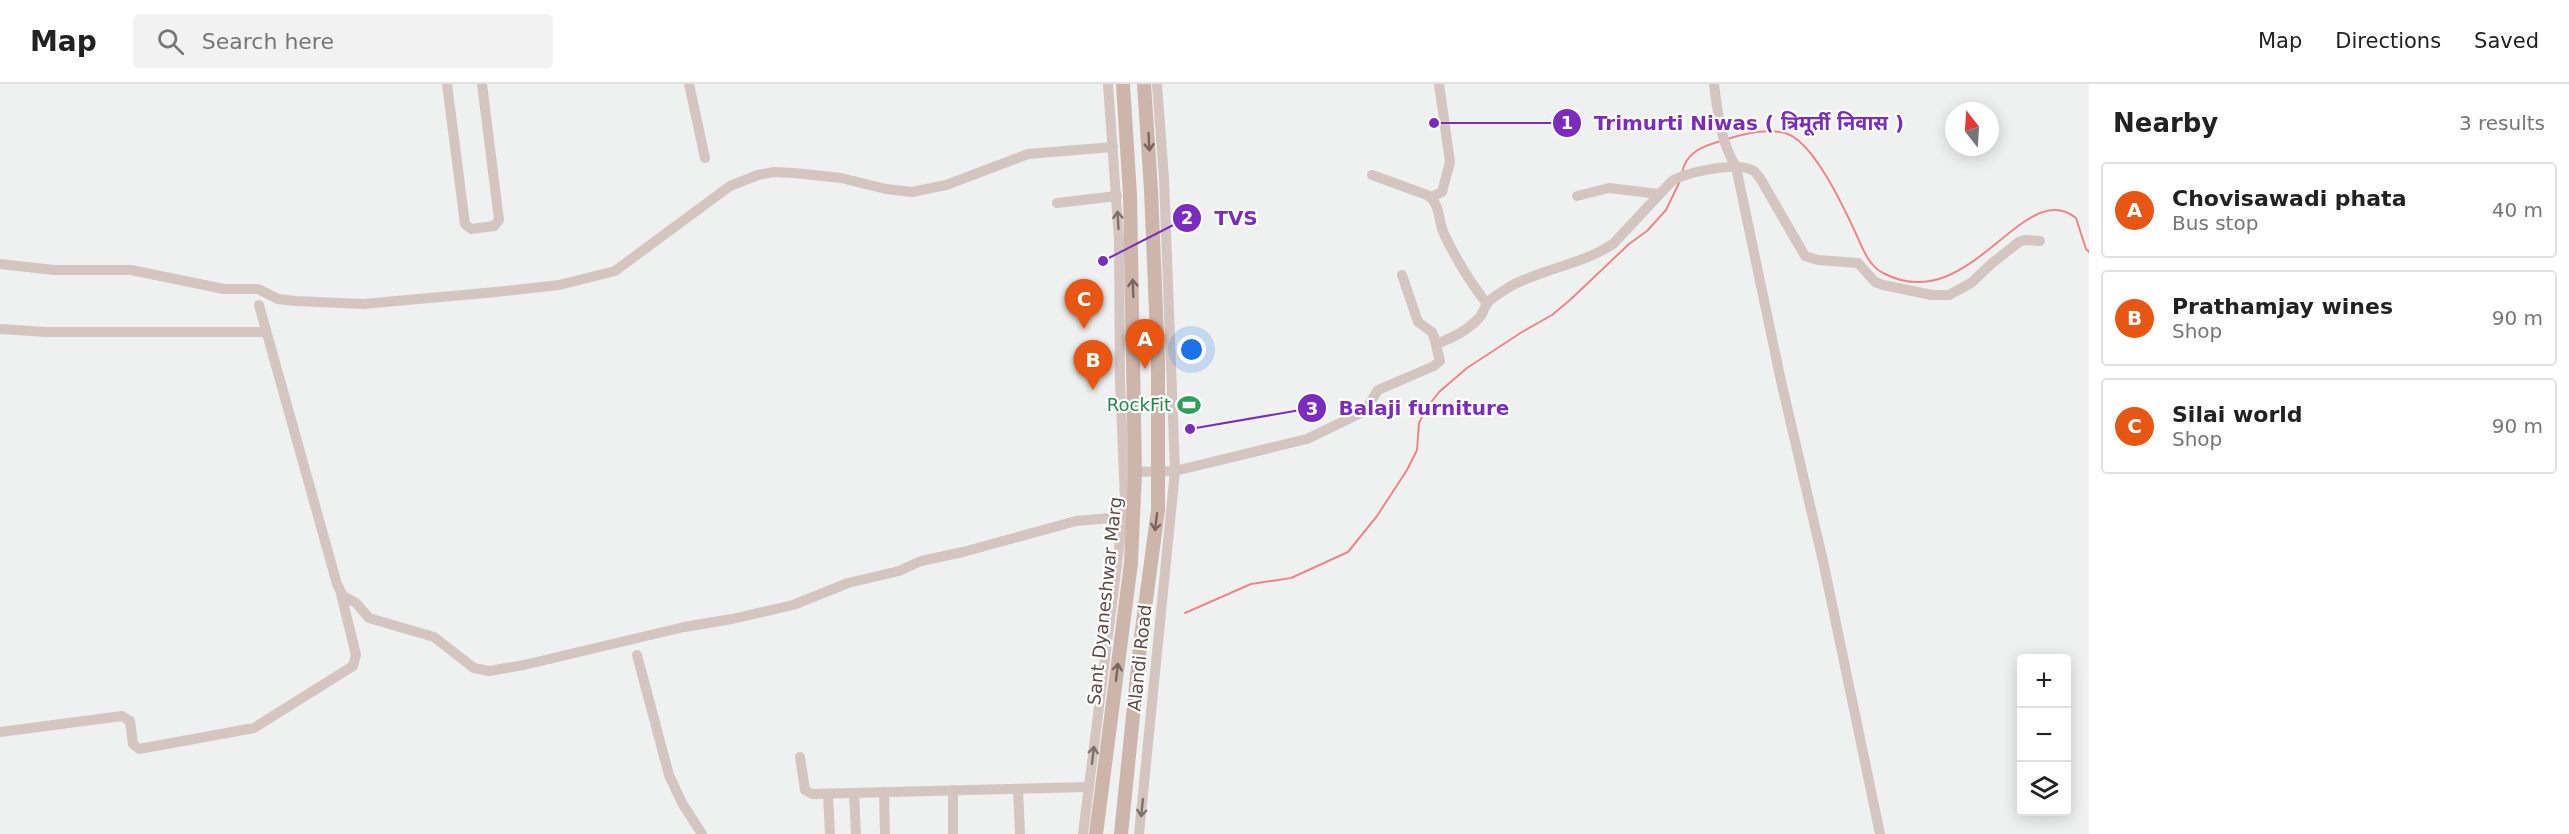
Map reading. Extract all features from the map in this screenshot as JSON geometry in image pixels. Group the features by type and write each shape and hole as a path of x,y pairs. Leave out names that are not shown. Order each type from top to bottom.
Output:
{"main road":[{"name":"Sant Dyaneshwar Marg","path":"1096,834 1131,563 1130,195 1123,84"},
{"path":"1121,834 1141,637 1158,510 1159,468 1152,212 1144,84"}],"street":[{"path":"447,84 465,224 471,229 494,226 500,220 482,84"},
{"path":"689,84 705,158"},
{"path":"1083,834 1122,517 1130,472 1125,447 1120,380 1117,196 1108,84"},
{"name":"Alandi Road","path":"1139,834 1175,471 1164,179 1156,84"},
{"path":"1431,197 1442,192 1450,162 1439,84"},
{"path":"1714,84 1719,128 1725,149 1736,167 1823,561 1880,834"},
{"path":"0,264 54,270 131,270 224,289 258,290 278,299 306,302 363,304 506,291 576,282 615,271 730,186 758,175 774,172 842,178 886,189 912,192 946,185 1028,154 1113,147"},
{"path":"1436,344 1469,327 1480,317 1487,304 1523,280 1579,262 1605,249 1626,231 1659,194 1680,177 1736,167 1754,171 1760,178 1806,256 1818,260 1858,263 1875,282 1892,288 1949,296 1971,283 2019,242 2025,240 2040,242"},
{"path":"1372,175 1431,197 1437,204 1445,237 1461,268 1487,304"},
{"path":"1577,195 1609,188 1659,194"},
{"path":"1057,204 1117,196"},
{"path":"1130,472 1159,468 1175,471 1307,439 1344,423 1369,408 1378,390 1438,363 1432,332 1418,322 1402,275"},
{"path":"0,732 122,716 130,721 133,744 139,749 254,728 348,671 356,661 340,590 259,305"},
{"path":"0,329 46,332 266,332"},
{"path":"340,590 343,596 356,603 369,618 428,635 442,642 474,668 489,670 524,665 684,627 762,612 810,599 848,583 899,571 921,561 971,550 1076,521 1122,517"},
{"path":"637,655 669,775 682,803 702,834"},
{"path":"800,757 805,790 812,794 1089,787"},
{"path":"1018,789 1020,834"},
{"path":"953,790 953,834"},
{"path":"884,792 885,834"},
{"path":"854,793 856,834"},
{"path":"828,794 830,834"}],"waterway":[{"path":"1727,139 1770,131 1785,133 1796,138 1827,177 1867,257 1883,273 1914,282 1942,278 1968,264 2036,215 2056,210 2076,218 2089,252"},
{"path":"1682,173 1691,155 1708,145 1721,141"},
{"path":"1185,613 1251,584 1291,578 1348,552 1377,516 1407,470 1417,450 1419,423 1439,392 1467,368 1552,315 1570,300 1629,244 1647,231 1666,210 1680,181"}],"place":[{"name":"Trimurti Niwas ( त्रिमूर्ती निवास )","path":"1434,123"},
{"name":"TVS","path":"1103,261"},
{"name":"Silai world","path":"1084,329"},
{"name":"Chovisawadi phata","path":"1145,369"},
{"name":"Prathamjay wines","path":"1093,390"},
{"name":"RockFit","path":"1189,405"},
{"name":"Balaji furniture","path":"1190,429"}]}
